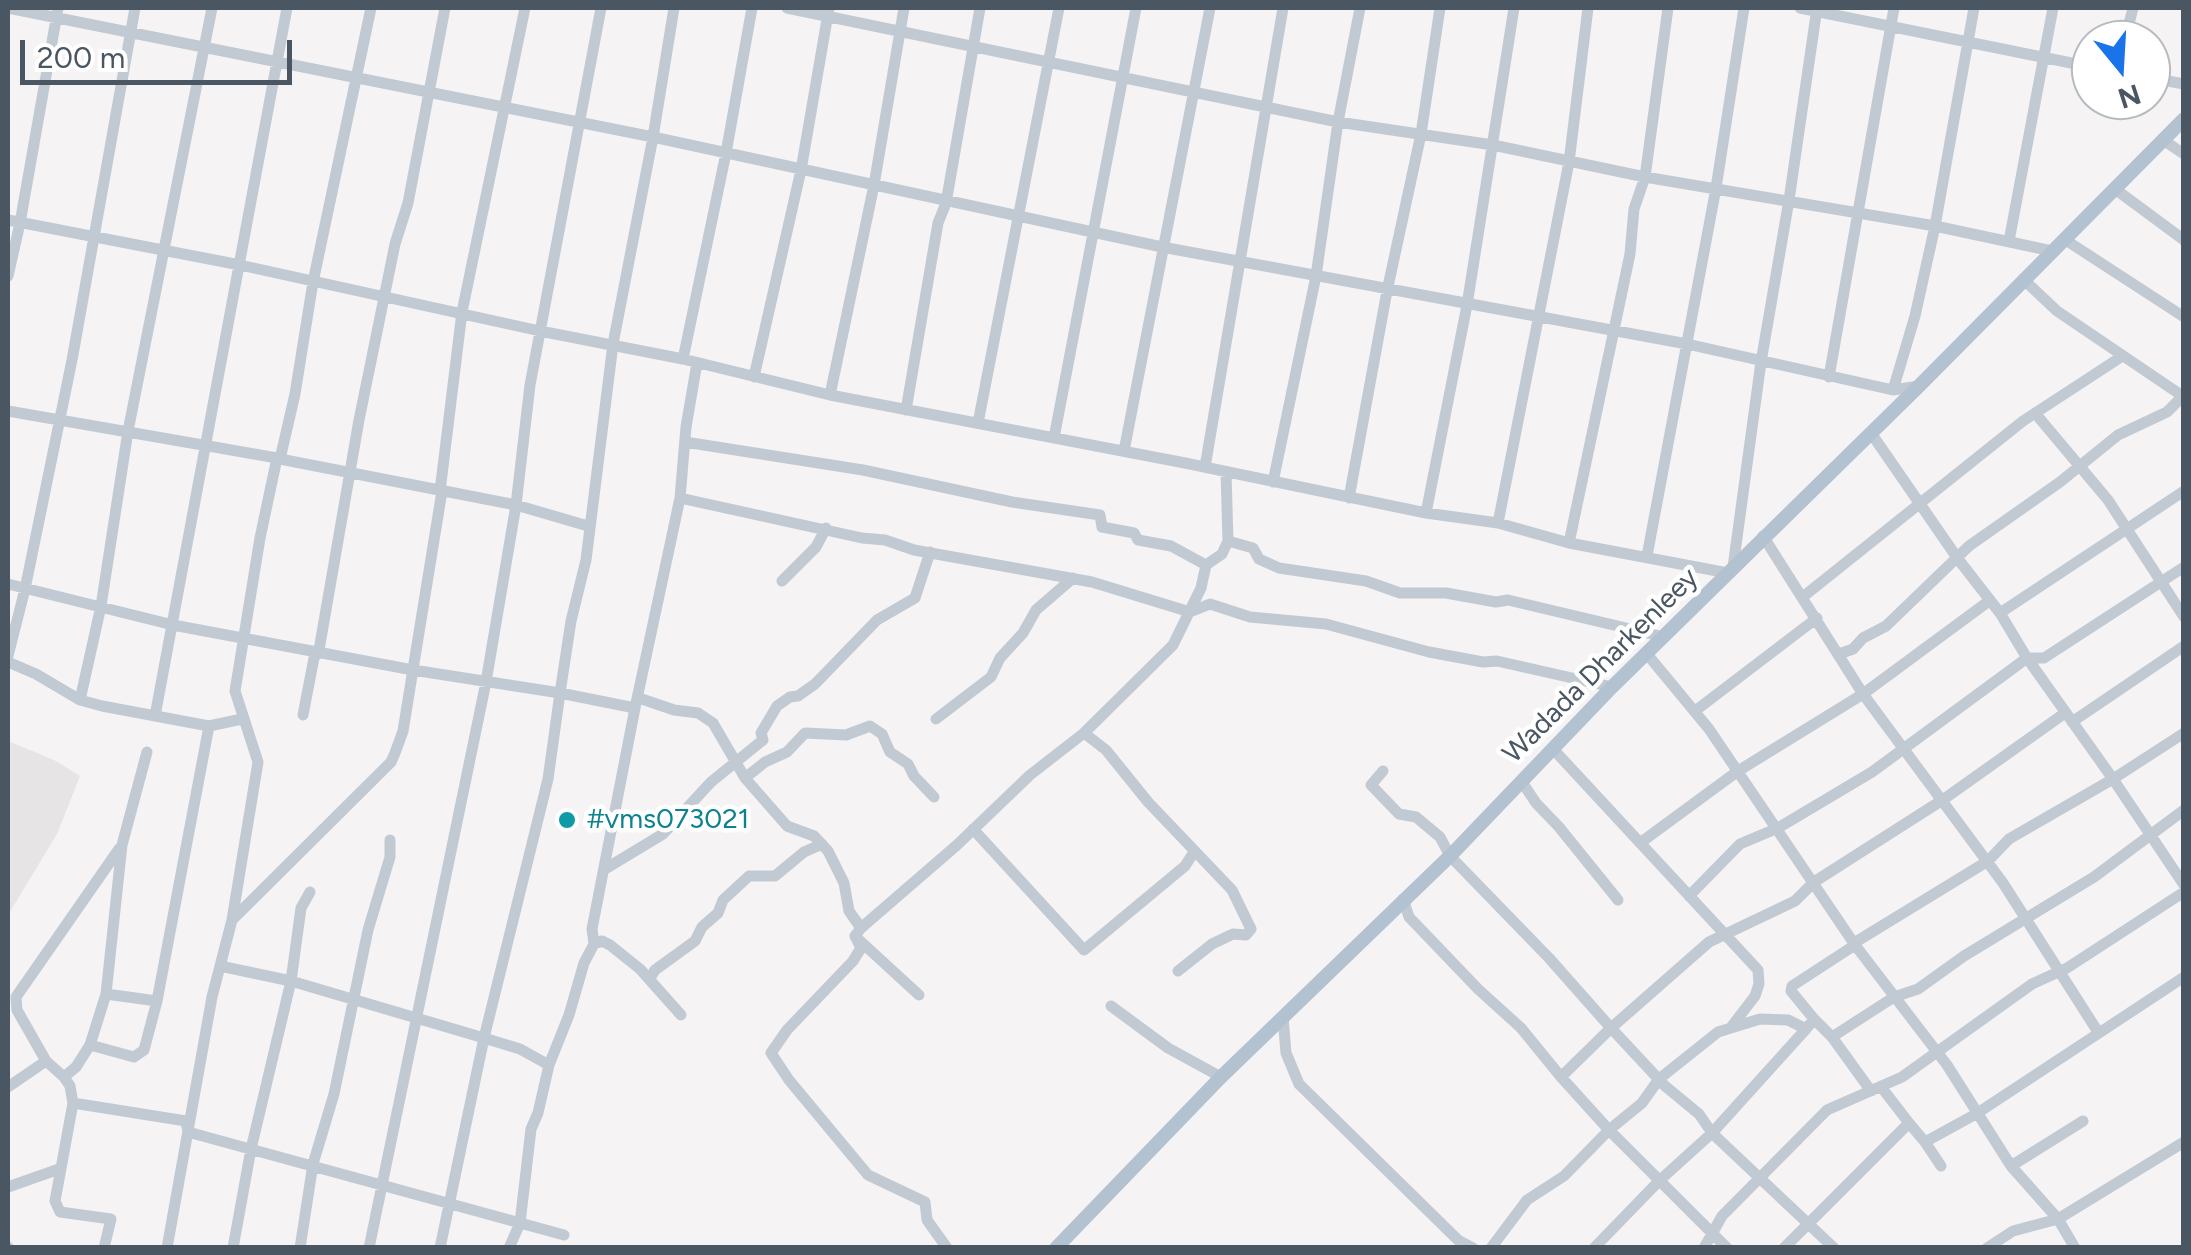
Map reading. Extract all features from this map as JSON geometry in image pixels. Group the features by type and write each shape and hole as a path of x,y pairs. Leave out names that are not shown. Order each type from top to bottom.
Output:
{"main road":[{"name":"Wadada Dharkenleey","path":"1056,1248 1221,1077 1450,856 1612,687 2184,120"}],"street":[{"path":"8,8 56,13 276,64 653,137 1162,247 1686,344 1892,390 1918,386"},
{"path":"135,8 26,588 8,659 80,700 209,726 242,718"},
{"path":"80,700 101,606 128,432 212,8"},
{"path":"156,716 287,8"},
{"path":"167,1248 232,920 258,762 235,692 244,636 371,8"},
{"path":"303,715 314,658 320,650 359,420 395,244 408,203 446,8"},
{"path":"232,920 391,762 400,743 441,491 462,312 525,8"},
{"path":"370,1248 486,682 516,506 530,386 601,8"},
{"path":"440,1248 484,1038 548,779 571,621 586,560 613,344 674,8"},
{"path":"683,358 752,8"},
{"path":"787,8 828,12 900,32 1338,122 1493,145 1645,177 1860,212 2052,251"},
{"path":"830,396 874,185 904,8"},
{"path":"906,410 980,8"},
{"path":"978,423 1059,8"},
{"path":"1054,438 1136,8"},
{"path":"1124,451 1210,8"},
{"path":"1205,468 1283,8"},
{"path":"1274,482 1316,276 1338,122 1360,8"},
{"path":"1349,498 1421,134 1440,8"},
{"path":"1426,513 1468,304 1514,8"},
{"path":"1498,523 1569,162 1588,8"},
{"path":"1570,543 1630,254 1634,209 1645,177 1668,8"},
{"path":"1647,556 1716,188 1744,8"},
{"path":"1800,8 2071,63"},
{"path":"1829,377 1894,8"},
{"path":"1892,390 1915,316 1935,226 1974,8"},
{"path":"2009,241 2053,8"},
{"path":"14,222 683,358 830,396 1426,513 1498,523 1570,543 1731,570 1817,9"},
{"path":"754,377 800,170 828,12"},
{"path":"8,276 14,222 56,13"},
{"path":"2163,140 2184,154"},
{"path":"2114,189 2184,240"},
{"path":"2064,239 2184,318"},
{"path":"1839,654 1886,626 1969,546 2060,482 2118,435 2167,412 2183,396 2057,311 2023,280"},
{"path":"1804,596 2035,413 2121,356"},
{"path":"509,1248 520,1223 531,1129 548,1065 594,944 592,929 680,498 697,363"},
{"path":"8,411 441,491 588,526"},
{"path":"2035,413 2080,464 2184,617"},
{"path":"1704,1248 1722,1216 1819,1116 1877,1090 2032,984 2060,970 2184,888 2000,613 1871,433"},
{"path":"685,442 863,470 1012,502 1100,515 1102,527 1171,546 1206,564"},
{"path":"858,932 1030,775 1084,733 1173,644 1201,588 1206,564 1222,554 1228,541 1226,472"},
{"path":"2000,613 2184,491"},
{"path":"680,498 930,552 1073,578 1190,612 1210,604 1250,617 1326,624 1429,652 1489,660 1612,687"},
{"path":"782,581 816,547 826,528"},
{"path":"1763,536 1863,694 1988,861 2098,1032"},
{"path":"1228,541 1253,548 1259,558 1279,568 1366,581 1400,593 1508,600 1664,637"},
{"path":"605,870 663,834 712,782 763,740 761,733 777,706 816,684 876,620 915,598 930,552"},
{"path":"1689,896 1740,844 1778,828 1872,772 2027,658 2044,658 2184,567"},
{"path":"936,719 991,677 1000,658 1023,634 1036,610 1073,578"},
{"path":"8,584 173,624 413,670 637,703 706,718 714,724 745,778 787,826 814,836 822,844 838,867 858,932 861,948 853,961 787,1030 771,1053 868,1175 925,1202 927,1220 947,1248"},
{"path":"1640,843 1738,771 1863,694 1990,602"},
{"path":"1695,711 1817,618"},
{"path":"1561,1076 1710,942 1795,901 1814,882 2184,646"},
{"path":"1648,654 1695,711 2012,1166 2058,1220 2075,1248"},
{"path":"90,1045 134,1057 144,1050 157,1001 209,726"},
{"path":"745,778 765,762 787,752 805,733 846,735 870,726 882,734 890,752 908,764 934,797"},
{"path":"1084,733 1106,750 1232,890 1251,929 1246,936 1234,934 1212,944 1178,971"},
{"path":"1810,1024 1792,986 1988,861 2009,839 2114,779 2184,733"},
{"path":"1554,750 1758,970 1755,996 1732,1026"},
{"path":"64,1077 76,1067 90,1045 106,994 122,846 147,752"},
{"path":"1383,771 1371,785 1399,814 1416,817 1440,838 1450,856 1659,1078 1834,1248"},
{"path":"1522,782 1618,900"},
{"path":"1832,1037 1894,997 1918,988 2094,876 2184,810"},
{"path":"973,829 1084,950 1184,866 1194,852"},
{"path":"300,1248 314,1164 334,1094 368,930 386,878 390,840"},
{"path":"650,978 655,970 696,941 702,927 718,913 722,900 749,876 775,876 804,852 822,844"},
{"path":"104,1248 111,1219 60,1212 55,1201 72,1103 70,1086 46,1061 17,1010 16,997 122,846"},
{"path":"233,1248 251,1149 291,981 301,908 310,892"},
{"path":"1403,899 1409,917 1520,1028 1608,1130 1727,1248"},
{"path":"858,932 920,995"},
{"path":"594,944 602,941 610,945 650,978 681,1015"},
{"path":"220,966 291,981 484,1038 520,1049 548,1065"},
{"path":"1924,1142 1976,1114 2184,977"},
{"path":"106,994 157,1001"},
{"path":"1111,1006 1158,1042 1221,1077"},
{"path":"1283,1016 1286,1053 1299,1084 1458,1240 1473,1248"},
{"path":"1491,1248 1527,1200 1564,1176 1608,1130 1642,1102 1659,1078 1718,1032 1760,1019 1810,1024 1832,1037 1909,1123 1941,1166"},
{"path":"1594,1248 1659,1180 1712,1133 1810,1024"},
{"path":"8,1088 46,1061"},
{"path":"72,1103 186,1121 188,1132"},
{"path":"2012,1166 2084,1121"},
{"path":"1784,1248 1909,1123"},
{"path":"188,1132 564,1235"},
{"path":"1987,1248 2014,1231 2058,1220 2184,1142"},
{"path":"8,1187 60,1170"}],"shaded area":[{"path":"8,741 54,760 80,776 57,834 8,915"}],"place":[{"name":"#vms073021","path":"567,820"}]}
